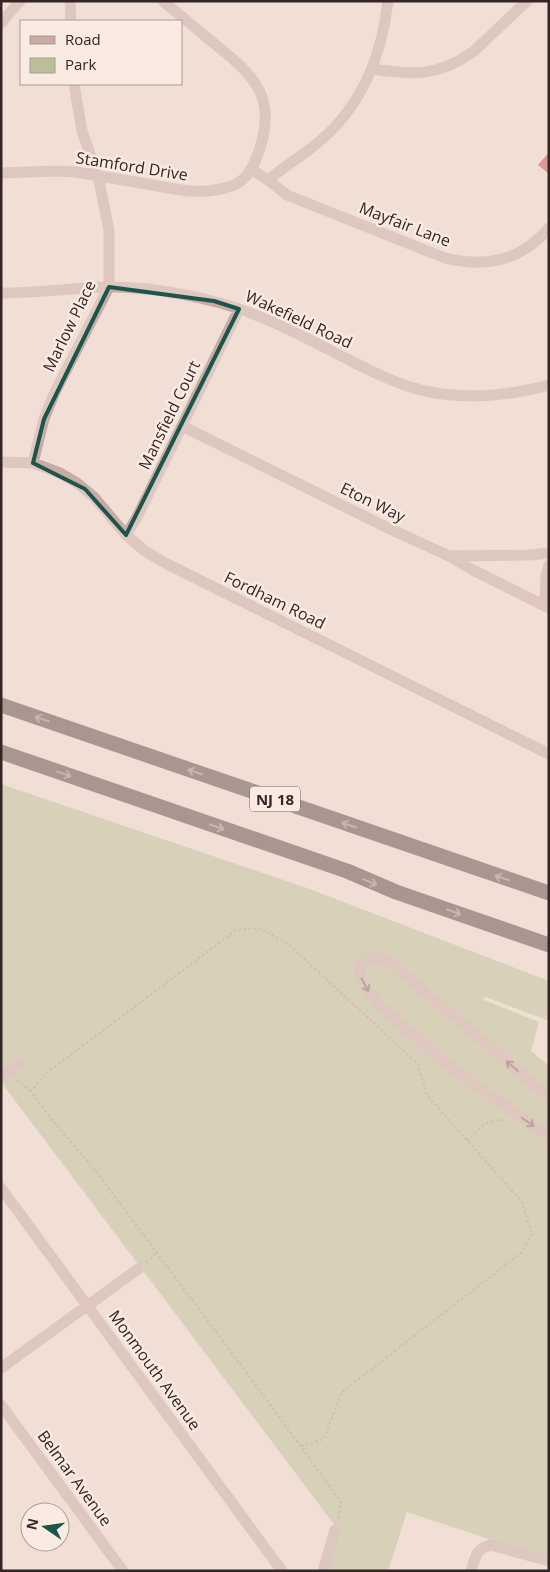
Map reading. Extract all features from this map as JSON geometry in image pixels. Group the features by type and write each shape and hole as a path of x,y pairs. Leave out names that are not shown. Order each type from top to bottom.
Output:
{"highway":[{"name":"NJ 18","path":"1,705 549,893"},
{"path":"1,752 347,871 396,892 549,945"}],"street":[{"path":"1,23 20,1"},
{"path":"70,1 71,20"},
{"path":"163,1 240,65 258,87 264,109 265,132 252,170"},
{"path":"268,180 319,142 351,107 372,69 382,39 388,1"},
{"path":"372,69 403,73 423,73 440,70 473,52 527,1"},
{"name":"Marlow Place","path":"33,464 44,419 55,392 109,287 109,230 98,176 82,131 74,85"},
{"name":"Stamford Drive","path":"1,173 57,171 192,192 233,186 252,170"},
{"name":"Mayfair Lane","path":"252,170 287,195 459,262 486,263 510,257 534,242 549,228"},
{"name":"Wakefield Road","path":"1,293 109,287 179,294 238,308 274,322 378,374 404,385 424,390 447,394 493,396 549,385"},
{"name":"Mansfield Court","path":"126,535 137,517 182,426 238,308"},
{"name":"Eton Way","path":"182,426 390,529 449,556 547,607"},
{"name":"Fordham Road","path":"1,462 33,464 60,474 85,489 126,535 145,551 166,564 549,754"},
{"path":"449,556 549,553"},
{"path":"547,607 545,580 549,565"},
{"path":"549,1097 386,958 366,958 359,969 362,984 380,1007 452,1069 549,1136"},
{"path":"4,1075 19,1064"},
{"name":"Monmouth Avenue","path":"1,1188 282,1571"},
{"path":"1,1368 138,1268"},
{"name":"Belmar Avenue","path":"1,1405 123,1571"},
{"path":"323,1571 335,1530"},
{"path":"471,1571 476,1553 484,1546 491,1544 549,1561"}],"path":[{"path":"31,1091 44,1075 236,930 259,928 288,944 418,1064 428,1095 522,1202 532,1234 521,1254 342,1392 324,1439 301,1446"},
{"path":"4,1075 31,1091 42,1109 101,1179 301,1446 341,1502 335,1530"},
{"path":"467,1140 486,1123 520,1116"}],"highlighted area":[{"path":"109,287 214,301 239,309 126,535 85,489 33,463 44,419"}],"green space":[{"path":"1,784 307,888 549,981 549,1021 486,997 482,999 539,1022 531,1051 549,1066 549,1559 407,1512 388,1571 325,1571 336,1527 1,1082"}],"building":[{"path":"549,152 549,174 538,165"}]}
